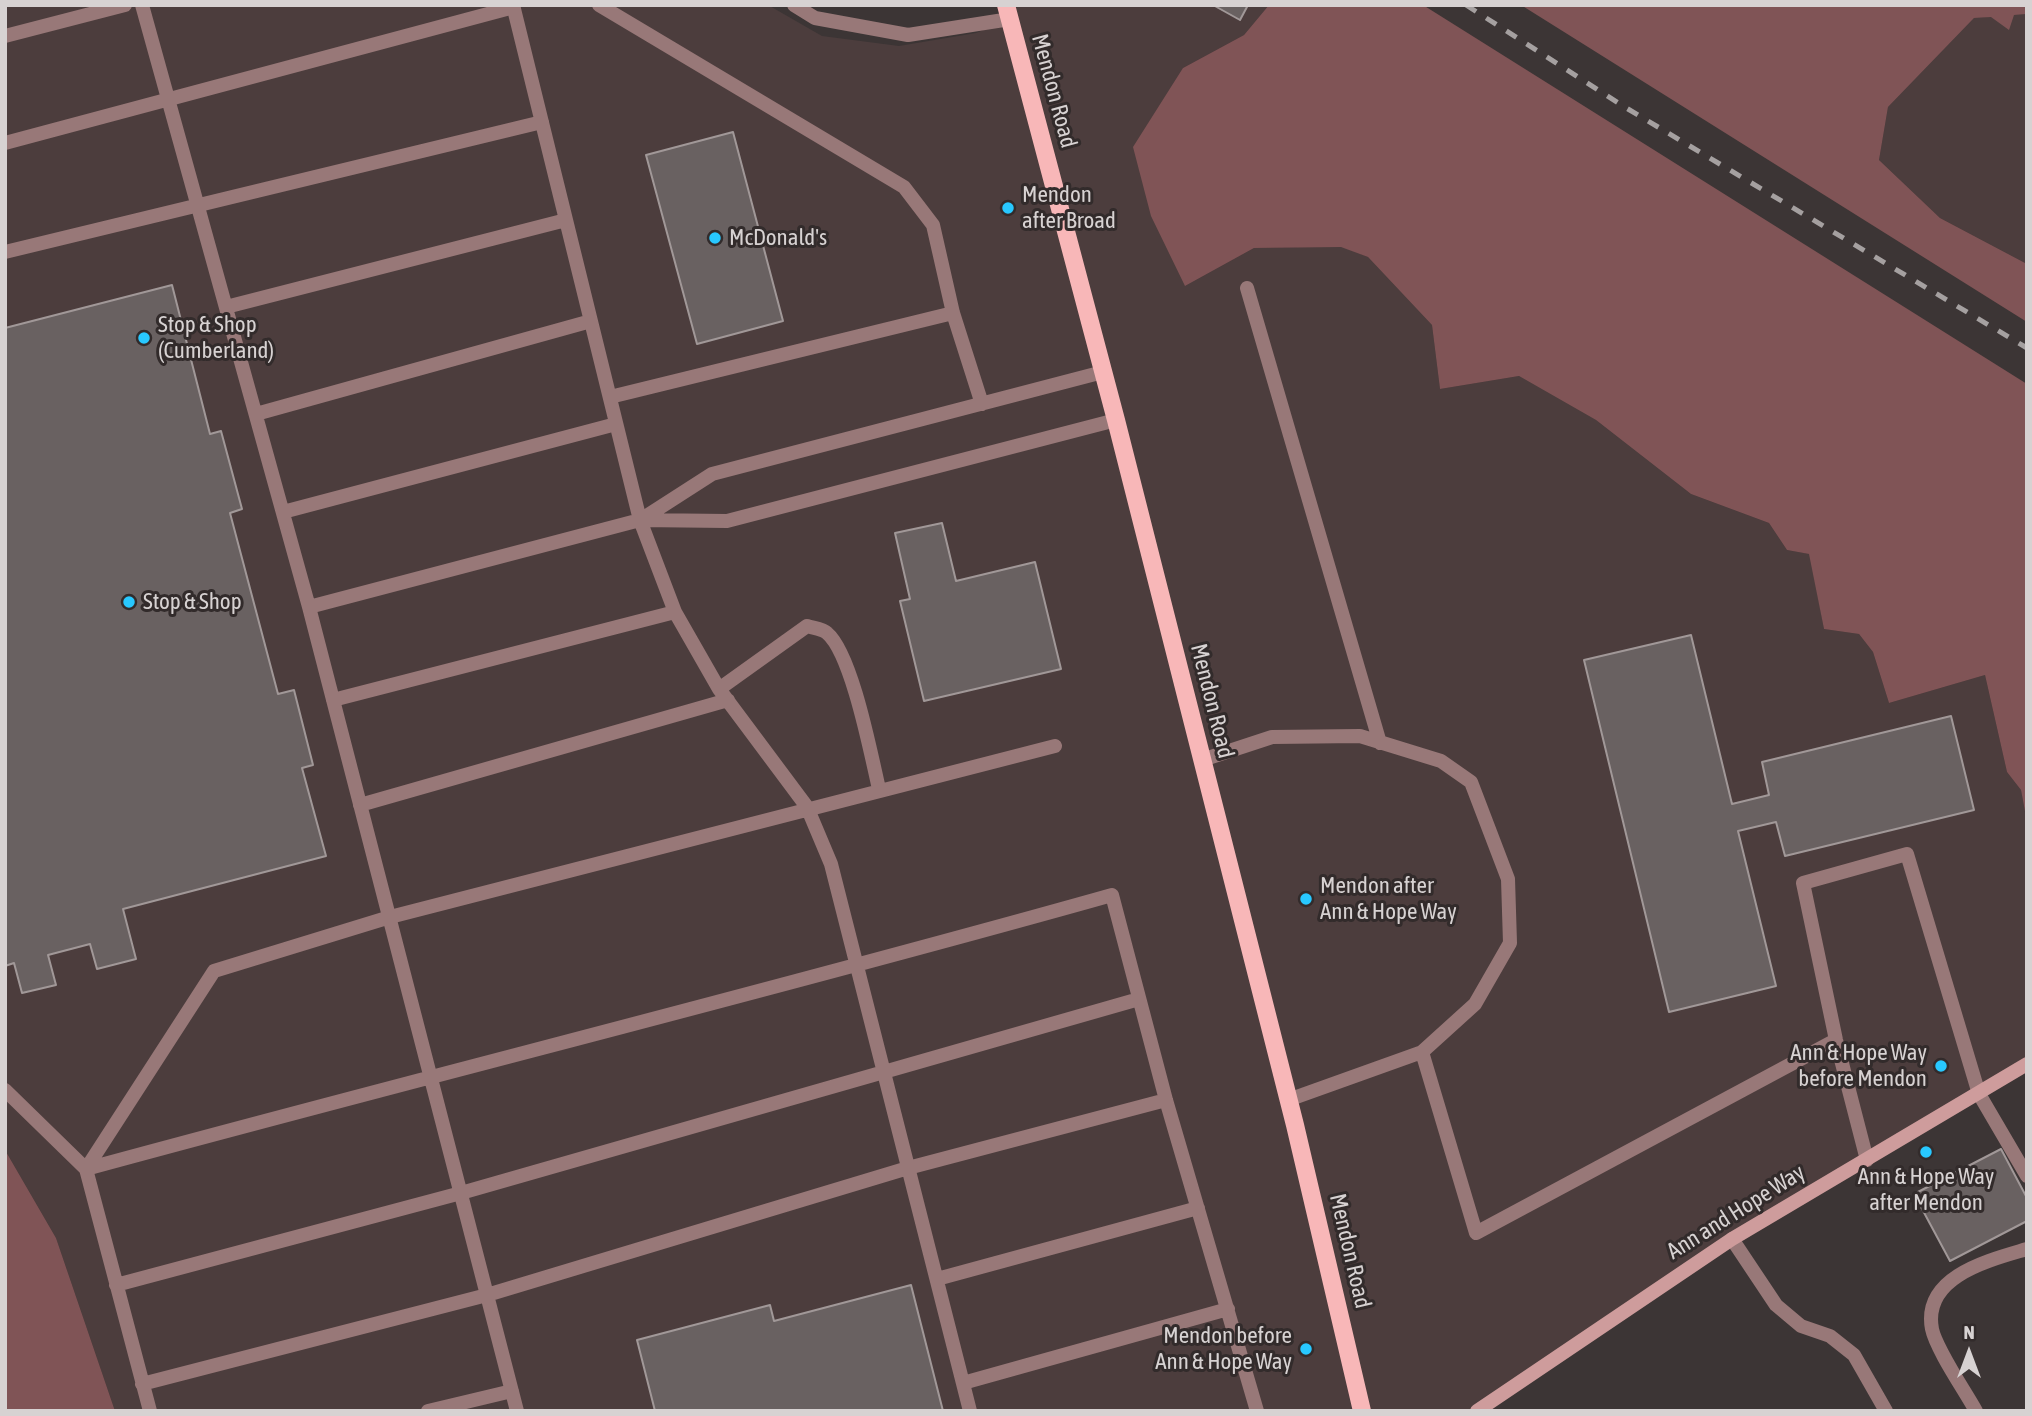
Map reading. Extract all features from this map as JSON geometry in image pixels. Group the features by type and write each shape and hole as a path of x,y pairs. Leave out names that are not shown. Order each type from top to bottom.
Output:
{"main road":[{"name":"Mendon Road","path":"1008,12 1202,760 1288,1100 1362,1411"},
{"name":"Ann and Hope Way","path":"1477,1411 1732,1239 2027,1064"}],"street":[{"path":"5,36 125,5"},
{"path":"142,5 309,607 517,1411"},
{"path":"599,5 904,187 933,225 953,313 982,404"},
{"path":"794,5 815,18 908,35 1008,12"},
{"path":"5,143 513,6 640,520 675,612 723,695 807,807 831,864 970,1411"},
{"path":"5,253 542,122"},
{"path":"226,307 566,220"},
{"path":"1247,288 1380,743"},
{"path":"610,397 953,313"},
{"path":"256,414 591,321"},
{"path":"640,520 712,474 1103,372"},
{"path":"309,607 640,520 727,521 1115,420"},
{"path":"283,512 616,424"},
{"path":"333,700 675,612"},
{"path":"360,805 723,695 807,625 827,633 841,653 852,682 879,789"},
{"path":"1202,760 1272,737 1360,736 1441,761 1471,782 1508,879 1510,943 1475,1004 1422,1052 1288,1100"},
{"path":"86,1169 214,971 390,917 807,807 1055,746"},
{"path":"1867,1160 1836,1040 1803,883 1907,854 1979,1094 2027,1176"},
{"path":"86,1169 430,1075 857,967 1112,895 1166,1100 1257,1411"},
{"path":"116,1284 461,1193 883,1070 1139,999"},
{"path":"1422,1052 1475,1233 1836,1040"},
{"path":"5,1090 86,1169 149,1411"},
{"path":"142,1384 487,1295 908,1168 1166,1100"},
{"path":"937,1279 1198,1208"},
{"path":"1732,1239 1776,1305 1801,1326 1830,1336 1854,1355 1886,1411"},
{"path":"1976,1411 1933,1329 1937,1296 1951,1279 1973,1268 2027,1250"},
{"path":"963,1383 1228,1309"},
{"path":"428,1411 512,1391"}],"shaded area":[{"path":"5,5 768,5 822,36 899,46 976,33 1003,22 1001,5 1269,5 1244,35 1183,68 1185,286 1254,248 1341,246 1368,257 1432,325 1440,389 1519,376 1596,420 1691,494 1769,523 1787,550 1810,554 1824,629 1859,634 1873,652 1889,703 1985,675 2007,772 2021,790 2027,822 2027,1070 1733,1239 1488,1411 115,1411 56,1238 5,1150"},
{"path":"1269,5 1423,5 2027,384 2027,822 2021,790 2007,772 1985,675 1889,703 1873,652 1859,634 1824,629 1809,554 1787,550 1769,523 1691,494 1596,420 1519,376 1440,389 1432,325 1368,257 1341,247 1254,248 1185,286 1151,216 1133,147 1183,68 1244,35"},
{"path":"1521,5 2027,5 2027,14 2014,15 2009,30 1991,17 1974,18 1888,107 1879,160 1940,218 2027,264 2027,322"},
{"path":"2027,14 2027,264 1940,218 1879,160 1888,107 1974,18"},
{"path":"5,1150 56,1238 115,1411 5,1411"}],"building":[{"path":"1213,5 1248,5 1240,20"},
{"name":"McDonald's","path":"733,132 783,321 697,344 646,155"},
{"name":"Stop & Shop","path":"172,285 210,434 221,431 242,509 230,513 278,694 294,690 313,765 302,768 326,856 123,909 136,959 97,969 90,944 48,955 56,985 22,993 14,963 5,966 5,328"},
{"path":"942,523 956,581 1035,562 1061,669 924,701 900,601 910,599 895,533"},
{"path":"1691,635 1732,804 1769,795 1762,762 1951,716 1974,810 1785,856 1776,822 1738,831 1776,986 1669,1012 1584,660"},
{"path":"2001,1149 2027,1198 2027,1221 1950,1261 1914,1194"},
{"path":"911,1285 943,1411 655,1411 637,1340 770,1305 774,1321"}],"railway":[{"path":"1466,5 1623,106 2027,348"}],"place":[{"name":"Mendon after Broad","path":"1008,208"},
{"name":"McDonald's","path":"715,238"},
{"name":"Stop & Shop (Cumberland)","path":"144,338"},
{"name":"Stop & Shop","path":"129,602"},
{"name":"Mendon after Ann & Hope Way","path":"1306,899"},
{"name":"Ann & Hope Way before Mendon","path":"1941,1066"},
{"name":"Ann & Hope Way after Mendon","path":"1926,1152"},
{"name":"Mendon before Ann & Hope Way","path":"1306,1349"}]}
